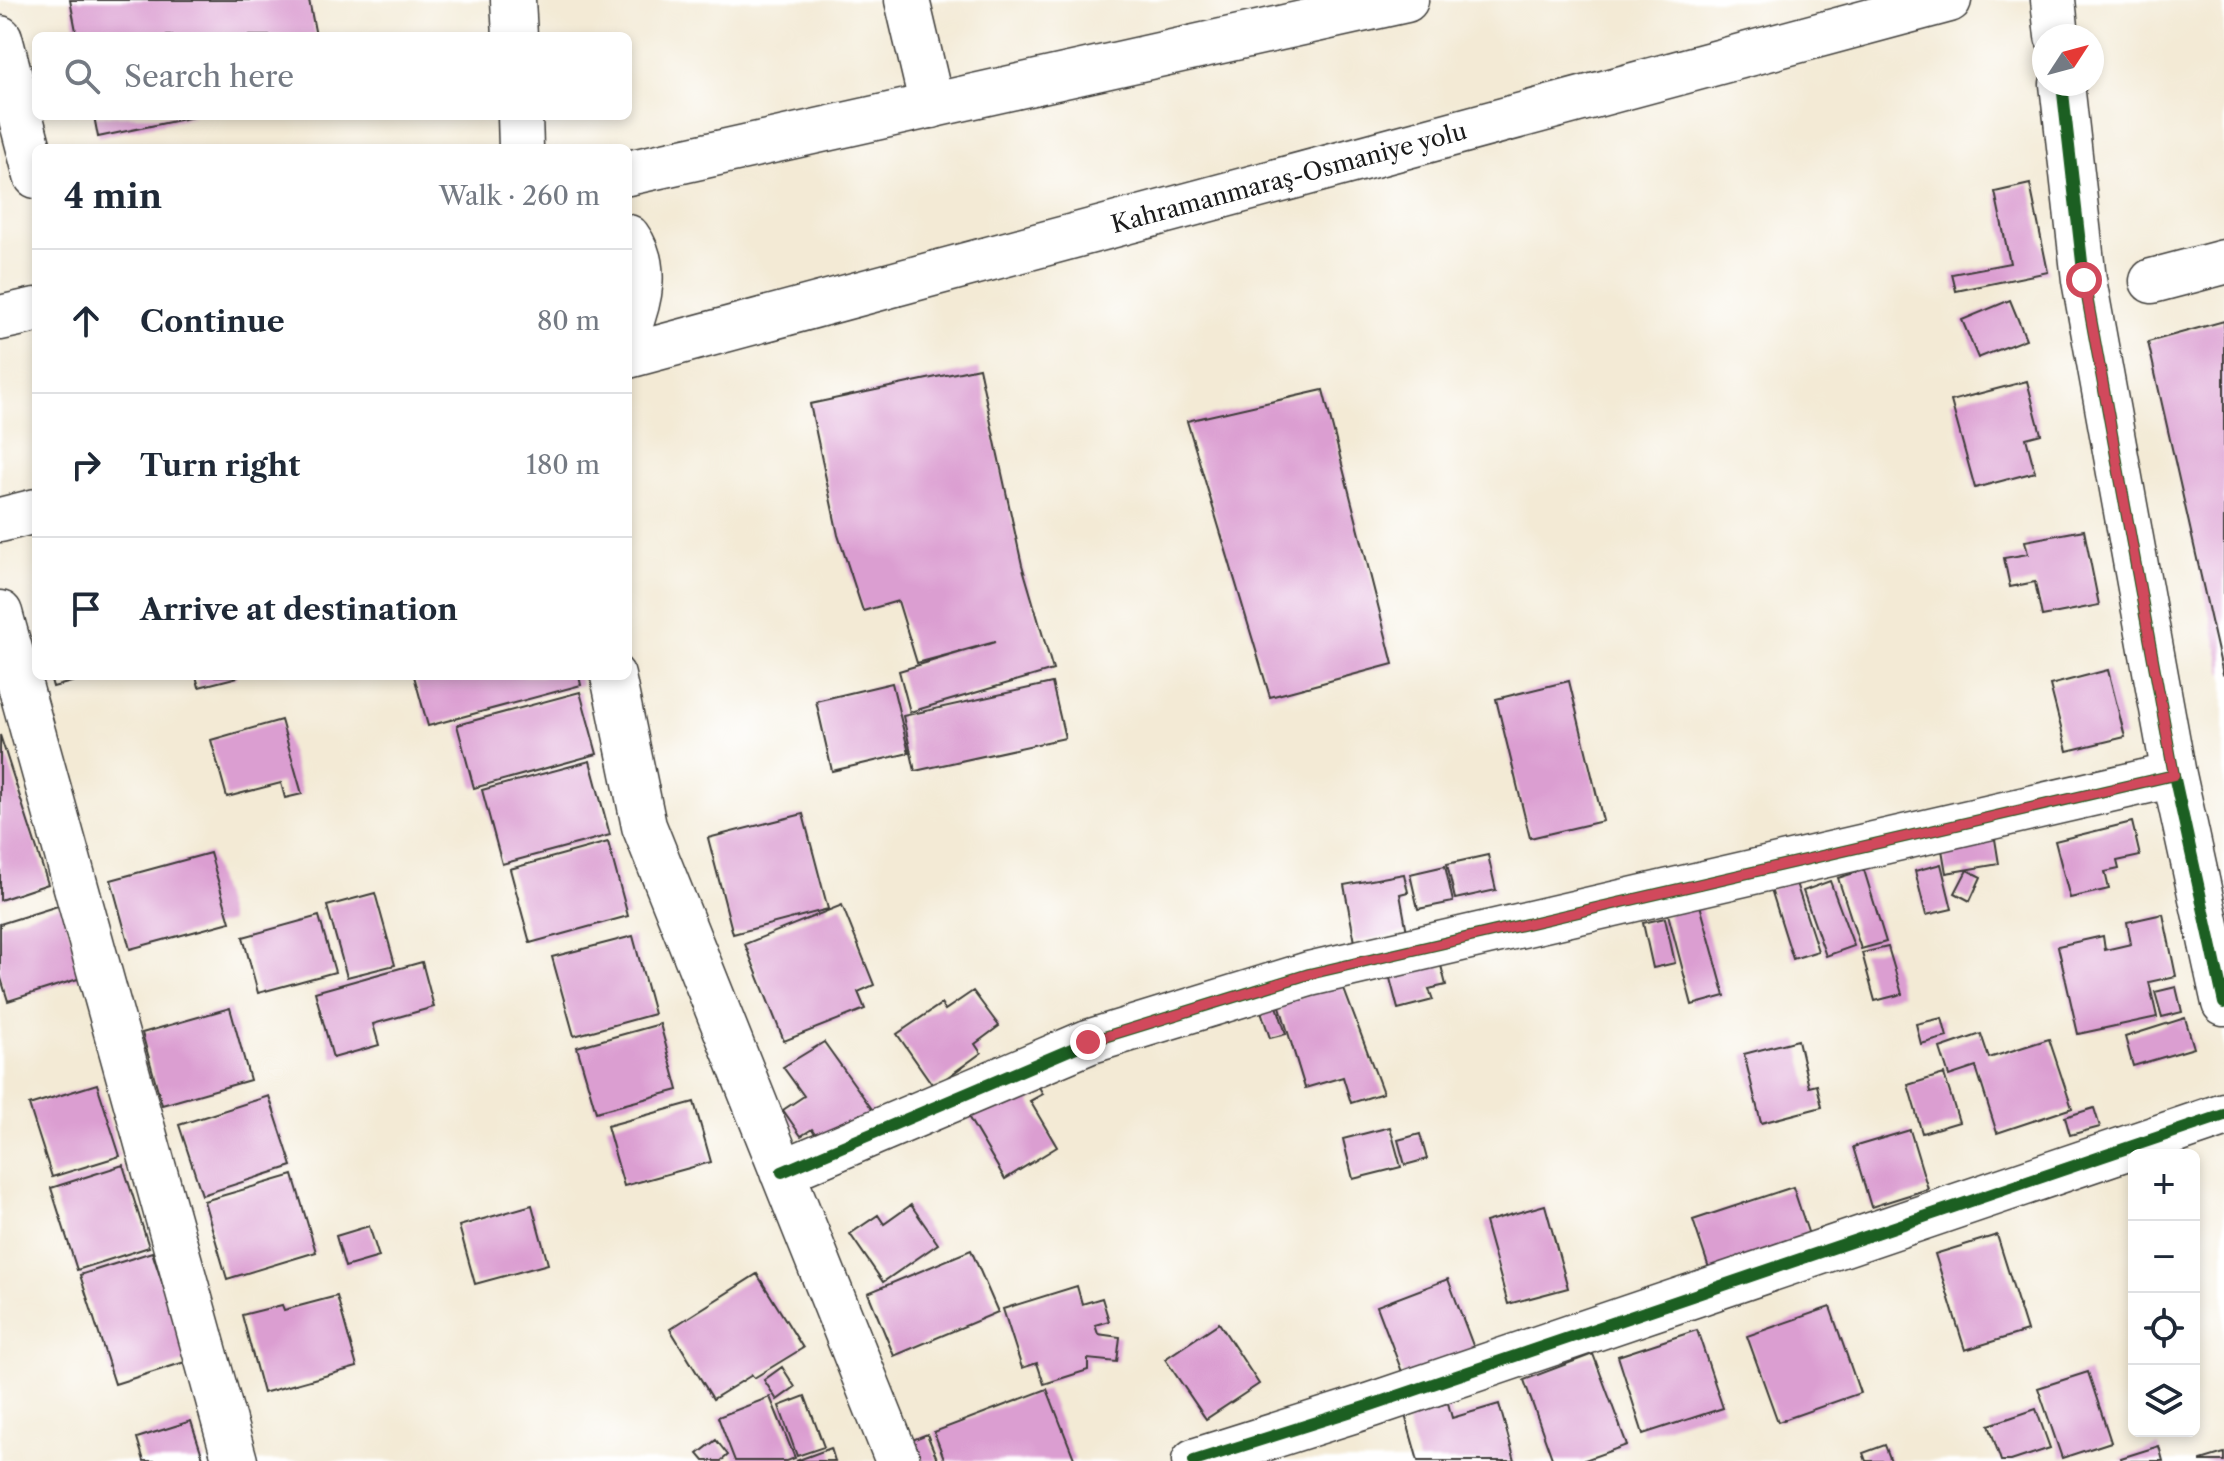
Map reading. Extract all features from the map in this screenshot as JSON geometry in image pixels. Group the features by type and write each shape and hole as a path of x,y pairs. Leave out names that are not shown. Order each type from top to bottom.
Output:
{"main road":[{"path":"513,0 515,32"},
{"path":"907,0 932,106"},
{"path":"632,172 932,106 1359,5 1406,0"},
{"name":"Kahramanmaraş-Osmaniye yolu","path":"632,355 1949,0"},
{"path":"2053,0 2056,24"},
{"path":"0,38 32,161"},
{"path":"2063,96 2084,280 2174,775 2224,1003"},
{"path":"520,120 521,144"},
{"path":"632,247 641,271 639,302 632,320"},
{"path":"2152,281 2224,262"},
{"path":"0,318 32,311"},
{"path":"0,520 32,512"},
{"path":"0,613 235,1461"},
{"path":"614,680 644,826 898,1461"},
{"path":"782,1172 1088,1042 1309,974 2174,775"},
{"path":"1194,1461 1386,1400 2224,1115"}],"building":[{"path":"70,0 309,0 315,32 76,32"},
{"path":"95,120 180,120 98,137"},
{"path":"2030,184 2048,272 1956,291 1952,274 2010,263 1995,192"},
{"path":"2010,300 2026,339 1978,358 1962,320"},
{"path":"2224,321 2224,673 2223,674 2148,342"},
{"path":"979,368 1022,565 1053,670 910,712 899,671 995,642 917,663 898,601 863,611 838,535 810,404"},
{"path":"2027,381 2041,434 2026,438 2035,472 1975,488 1951,401"},
{"path":"1323,390 1393,664 1270,697 1187,421"},
{"path":"2084,530 2099,605 2042,616 2035,582 2010,587 2004,558 2028,554 2025,541"},
{"path":"2108,670 2125,737 2067,751 2050,685"},
{"path":"51,680 79,680 53,687"},
{"path":"197,680 226,680 199,687"},
{"path":"415,680 580,680 581,685 428,726"},
{"path":"1569,681 1603,821 1530,838 1496,699"},
{"path":"892,683 909,753 832,771 816,701"},
{"path":"1052,683 1065,738 915,771 903,716"},
{"path":"580,692 597,754 474,788 457,725"},
{"path":"281,720 302,794 285,798 281,783 227,797 211,740"},
{"path":"0,735 48,884 0,900"},
{"path":"590,761 610,835 502,864 482,790"},
{"path":"803,814 828,909 733,934 708,838"},
{"path":"2132,822 2140,856 2117,861 2119,869 2105,872 2109,889 2070,898 2055,841"},
{"path":"1940,838 1995,839 1999,864 1946,873"},
{"path":"608,842 628,916 530,943 510,869"},
{"path":"210,853 230,922 130,949 111,880"},
{"path":"1488,855 1496,890 1455,899 1447,864"},
{"path":"1941,864 1952,909 1926,915 1915,871"},
{"path":"1445,866 1453,902 1418,909 1410,874"},
{"path":"1864,870 1886,942 1861,949 1838,878"},
{"path":"1967,870 1981,877 1970,901 1955,893"},
{"path":"1404,874 1408,892 1400,894 1407,932 1355,942 1344,885"},
{"path":"1795,880 1818,951 1793,959 1771,889"},
{"path":"1830,881 1854,946 1826,956 1803,891"},
{"path":"375,893 395,965 347,977 327,906"},
{"path":"61,905 84,977 8,1001 0,975 0,924"},
{"path":"842,905 874,985 858,992 865,1009 784,1041 745,944"},
{"path":"1700,905 1725,996 1692,1005 1668,914"},
{"path":"2163,914 2176,976 2149,982 2157,1017 2078,1034 2058,946 2103,936 2105,950 2131,944 2127,922"},
{"path":"319,916 335,972 258,993 243,937"},
{"path":"1665,918 1675,963 1653,968 1643,923"},
{"path":"633,936 654,1014 574,1036 552,957"},
{"path":"1888,947 1902,994 1875,1001 1862,953"},
{"path":"1437,950 1446,985 1429,989 1433,1000 1398,1009 1386,963"},
{"path":"422,962 434,1007 373,1024 379,1045 333,1058 315,992"},
{"path":"1342,984 1383,1093 1351,1103 1343,1077 1305,1088 1279,1003"},
{"path":"2176,987 2182,1012 2162,1017 2155,992"},
{"path":"973,991 999,1026 975,1044 981,1053 934,1087 897,1034 941,1004 945,1010"},
{"path":"1277,1006 1286,1034 1270,1038 1261,1011"},
{"path":"230,1008 250,1080 162,1105 142,1033"},
{"path":"1942,1018 1947,1037 1921,1044 1916,1024"},
{"path":"2185,1018 2194,1048 2133,1066 2125,1037"},
{"path":"660,1024 678,1090 596,1112 577,1047"},
{"path":"1981,1034 1989,1058 2049,1039 2072,1108 1997,1133 1976,1067 1949,1076 1940,1048"},
{"path":"1798,1040 1809,1087 1817,1085 1822,1107 1761,1123 1744,1054"},
{"path":"824,1042 882,1123 825,1148 812,1129 801,1136 783,1110 804,1096 783,1067"},
{"path":"1031,1073 1043,1094 1030,1101 1057,1147 1005,1179 966,1113"},
{"path":"1944,1074 1959,1122 1922,1133 1908,1085"},
{"path":"97,1084 120,1156 52,1177 29,1105"},
{"path":"269,1096 292,1166 202,1195 179,1125"},
{"path":"694,1102 711,1162 624,1186 607,1126"},
{"path":"2094,1108 2100,1127 2070,1135 2065,1117"},
{"path":"1390,1127 1401,1167 1353,1179 1343,1139"},
{"path":"1910,1130 1928,1189 1871,1207 1853,1147"},
{"path":"1420,1134 1427,1159 1405,1165 1398,1140"},
{"path":"123,1165 149,1247 77,1270 51,1188"},
{"path":"293,1175 316,1252 227,1279 204,1201"},
{"path":"1793,1187 1811,1241 1711,1274 1693,1220"},
{"path":"532,1205 548,1264 475,1284 459,1226"},
{"path":"911,1205 938,1244 883,1282 850,1234 878,1215 884,1224"},
{"path":"1545,1205 1568,1288 1508,1304 1485,1222"},
{"path":"369,1226 379,1257 345,1267 336,1236"},
{"path":"1997,1235 2027,1331 1965,1350 1935,1254"},
{"path":"971,1250 998,1312 894,1356 868,1293"},
{"path":"152,1252 188,1361 115,1384 80,1275"},
{"path":"757,1274 803,1348 713,1399 670,1329"},
{"path":"1448,1279 1478,1359 1407,1385 1377,1306"},
{"path":"1077,1286 1082,1304 1102,1298 1109,1321 1095,1325 1098,1334 1120,1337 1117,1362 1088,1359 1088,1370 1044,1384 1037,1363 1022,1368 1003,1309"},
{"path":"337,1296 357,1367 263,1393 242,1315 282,1305 284,1310"},
{"path":"1830,1307 1860,1393 1778,1422 1747,1336"},
{"path":"1219,1323 1259,1384 1206,1419 1165,1359"},
{"path":"1697,1330 1723,1408 1643,1434 1618,1356"},
{"path":"1593,1354 1627,1445 1582,1461 1553,1461 1524,1380"},
{"path":"782,1367 795,1387 777,1400 764,1380"},
{"path":"2088,1372 2111,1442 2062,1458 2038,1388"},
{"path":"1047,1389 1075,1461 945,1461 934,1432"},
{"path":"805,1396 824,1447 797,1456 779,1406"},
{"path":"770,1397 795,1458 787,1461 735,1461 718,1417"},
{"path":"1448,1403 1452,1418 1499,1404 1515,1461 1418,1461 1405,1415"},
{"path":"2036,1409 2050,1448 2011,1461 2001,1461 1989,1425"},
{"path":"191,1421 204,1461 144,1461 137,1438"},
{"path":"927,1434 938,1461 913,1461 905,1443"},
{"path":"716,1440 728,1455 721,1461 704,1461 698,1454"},
{"path":"1885,1445 1891,1461 1866,1461 1863,1453"},
{"path":"2159,1446 2163,1461 2122,1461 2121,1458"},
{"path":"831,1448 835,1461 796,1461"},
{"path":"2224,1453 2224,1461 2201,1461 2201,1460"}],"cycle path":[{"path":"2063,96 2084,280 2174,775 2224,1003"},
{"path":"782,1172 1088,1042 1309,974 2174,775"},
{"path":"1194,1461 1371,1405 2224,1115"}],"route":[{"path":"1088,1042 1309,974 2174,775 2084,280"}]}
